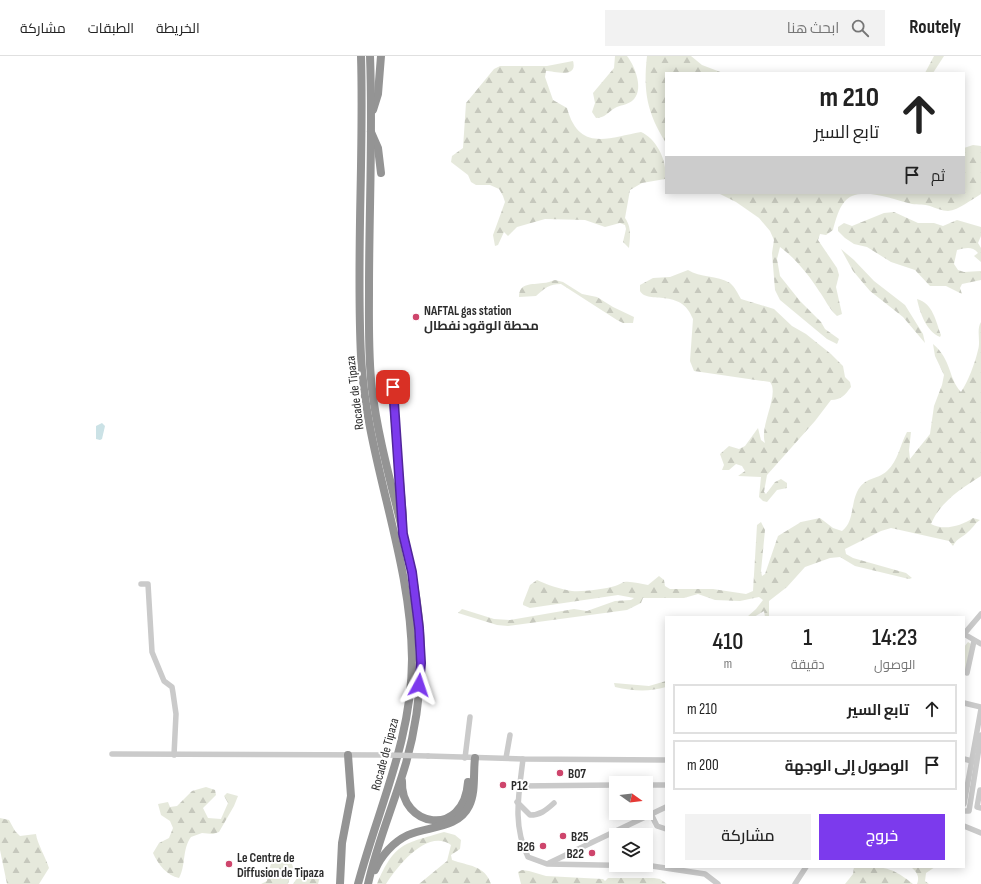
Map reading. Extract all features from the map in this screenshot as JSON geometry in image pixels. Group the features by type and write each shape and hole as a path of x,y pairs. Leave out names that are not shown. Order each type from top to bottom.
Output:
{"highway":[{"name":"Rocade de Tipaza","path":"369,884 376,852 406,761 415,723 421,663 416,600 412,572 385,461 370,373 370,56"},
{"path":"371,115 378,94 381,56"},
{"name":"Rocade de Tipaza","path":"358,884 396,763 406,724 412,662 410,616 406,589 370,432 360,356 360,58"},
{"path":"370,131 378,148 382,173"},
{"path":"394,378 393,400 403,534"},
{"path":"340,884 342,843 351,796 348,755"},
{"path":"406,761 402,777 402,786 406,802 411,810 420,816 437,820 447,819 455,814 465,800 469,758"},
{"path":"369,884 382,857 398,842 416,832 445,825 462,815 472,799 469,758"}],"street":[{"path":"141,584 148,584 152,652 164,681 172,687 176,714 174,755"},
{"path":"965,633 981,614"},
{"path":"965,635 981,644"},
{"path":"967,673 974,641"},
{"path":"965,703 981,708 980,733 969,812 965,811"},
{"path":"469,758 470,717"},
{"path":"965,799 972,761 980,733"},
{"path":"506,758 510,735"},
{"path":"112,754 348,755 523,759 665,760"},
{"path":"523,759 517,802 521,844 528,857 547,864 652,866 665,868"},
{"path":"965,759 972,761"},
{"path":"519,786 609,785"},
{"path":"653,785 665,785"},
{"path":"981,790 977,807 981,808"},
{"path":"517,802 530,815 542,813 554,803"},
{"path":"653,813 665,807"},
{"path":"653,818 657,826 665,829"},
{"path":"547,864 639,820"},
{"path":"965,826 981,833"},
{"path":"665,868 705,874 718,884"},
{"path":"795,884 805,868"}],"green space":[{"path":"615,56 627,56 630,60 636,72 638,91 636,97 632,101 615,108 602,117 596,118 592,112 595,103 593,93 614,68"},
{"path":"647,56 691,56 702,65 720,72 665,72 665,141 654,122 648,101 646,91"},
{"path":"934,56 944,56 934,72 926,72"},
{"path":"573,61 574,67 569,72 560,73 546,71 545,77 553,100 567,108 572,122 579,131 587,137 606,139 641,132 647,135 656,145 663,159 665,165 665,179 642,183 630,190 625,218 630,229 629,248 623,242 626,229 625,225 620,223 605,227 585,220 545,219 517,227 508,236 504,232 498,245 495,246 493,235 505,202 503,196 499,189 490,185 476,185 471,182 468,175 451,162 452,156 463,148 466,103 494,69 500,66 547,66"},
{"path":"973,145 981,146 981,194 957,209 948,211 928,205 912,204 874,194 965,194 965,148"},
{"path":"720,194 859,194 848,198 844,202 839,211 833,230 826,235 820,234 818,240 837,268 839,275 836,287 842,314 837,316 834,313 806,273 791,256 780,247 777,259 780,276 800,301 821,322 825,329 839,339 837,344 827,339 780,300 775,290 772,253 774,240 770,231 759,218 736,202"},
{"path":"894,212 918,223 934,223 943,226 957,220 981,227 981,236 978,243 981,248 981,262 974,256 978,253 976,251 971,248 966,248 957,250 954,264 958,270 964,272 981,271 981,280 962,284 960,288 962,294 946,286 930,286 915,270 891,262 867,247 854,244 838,231 838,227 844,223 852,226 884,213"},
{"path":"841,249 874,281 905,305 923,334 925,343 903,317 870,291 853,271"},
{"path":"688,270 693,273 725,280 733,286 741,299 774,309 792,326 806,334 831,354 843,366 845,377 850,382 851,387 847,392 840,398 831,400 815,421 767,475 764,492 766,494 775,482 781,479 787,483 787,488 777,490 767,502 763,501 759,497 761,477 738,476 745,471 742,466 736,464 729,470 722,470 724,465 720,454 729,446 739,449 745,446 758,428 761,440 765,443 765,428 773,394 770,382 694,371 690,361 693,319 688,309 681,303 673,300 650,297 644,295 640,291 640,285 653,278 670,277"},
{"path":"555,280 563,282 582,294 597,297 634,317 633,323 623,323 617,320 561,284 547,287 536,296 519,297 521,289 527,285 546,283"},
{"path":"917,299 927,304 937,324 941,335 940,337 927,326 922,316"},
{"path":"981,322 981,476 952,496 940,509 931,524 941,527 952,527 973,518 980,520 953,546 949,541 891,528 881,531 845,549 846,554 853,558 906,573 912,578 909,579 855,566 840,557 830,558 805,567 787,587 769,601 769,616 765,616 764,611 756,616 748,616 763,600 759,597 740,601 715,600 698,594 684,598 643,598 641,603 627,610 508,626 497,625 458,613 462,609 494,619 510,620 574,609 587,611 615,601 631,600 634,598 618,595 530,608 523,605 523,603 530,585 537,580 563,589 582,591 616,586 624,582 648,585 659,576 664,580 665,586 670,589 713,589 746,594 753,591 757,525 761,522 765,530 761,571 762,576 765,574 778,536 801,522 820,518 833,528 842,531 849,523 855,497 860,487 867,481 883,474 891,467 907,432 911,432 909,450 910,459 930,434 934,406 944,375 935,356 933,344 944,356 954,381 961,392 969,378 977,355"},
{"path":"968,642 971,644 965,673 965,646"},
{"path":"665,681 665,687 647,690 615,687 614,683 649,686"},
{"path":"206,787 215,790 216,795 203,808 208,818 221,819 228,803 224,796 227,793 238,796 219,832 213,834 202,833 191,837 186,847 183,868 179,878 175,877 163,869 153,853 159,843 169,838 173,828 170,821 161,815 158,804 168,802 170,807 177,806 192,791"},
{"path":"0,818 9,820 15,831 20,836 36,834 49,868 39,884 7,884 0,850"},
{"path":"444,832 455,835 461,840 460,849 451,855 452,860 470,865 485,873 491,884 419,884 447,861 451,845 442,841 423,845 397,868 386,884 377,884 389,860 402,847 419,839"},
{"path":"276,853 290,859 293,867 288,884 261,884 267,881 272,861 272,854"},
{"path":"854,868 885,868 898,873 913,884 845,884 853,874"},
{"path":"912,868 934,868 926,873 925,881 929,884 917,884 918,879"},
{"path":"310,869 319,872 320,877 318,884 293,884 302,871"},
{"path":"522,870 546,876 603,879 605,881 608,878 654,878 660,879 667,884 521,884 518,872"}],"water":[{"path":"102,423 105,426 102,439 100,440 96,439 96,426"}],"place":[{"name":"NAFTAL gas station محطة الوقود نفطال","path":"416,317"},
{"name":"B07","path":"560,773"},
{"name":"P12","path":"503,785"},
{"name":"B25","path":"563,836"},
{"name":"B26","path":"543,846"},
{"name":"B22","path":"592,853"},
{"name":"Le Centre de Diffusion de Tipaza","path":"229,864"}],"route":[{"path":"393,387 403,534 412,572 419,628 421,663 419,685"}]}
